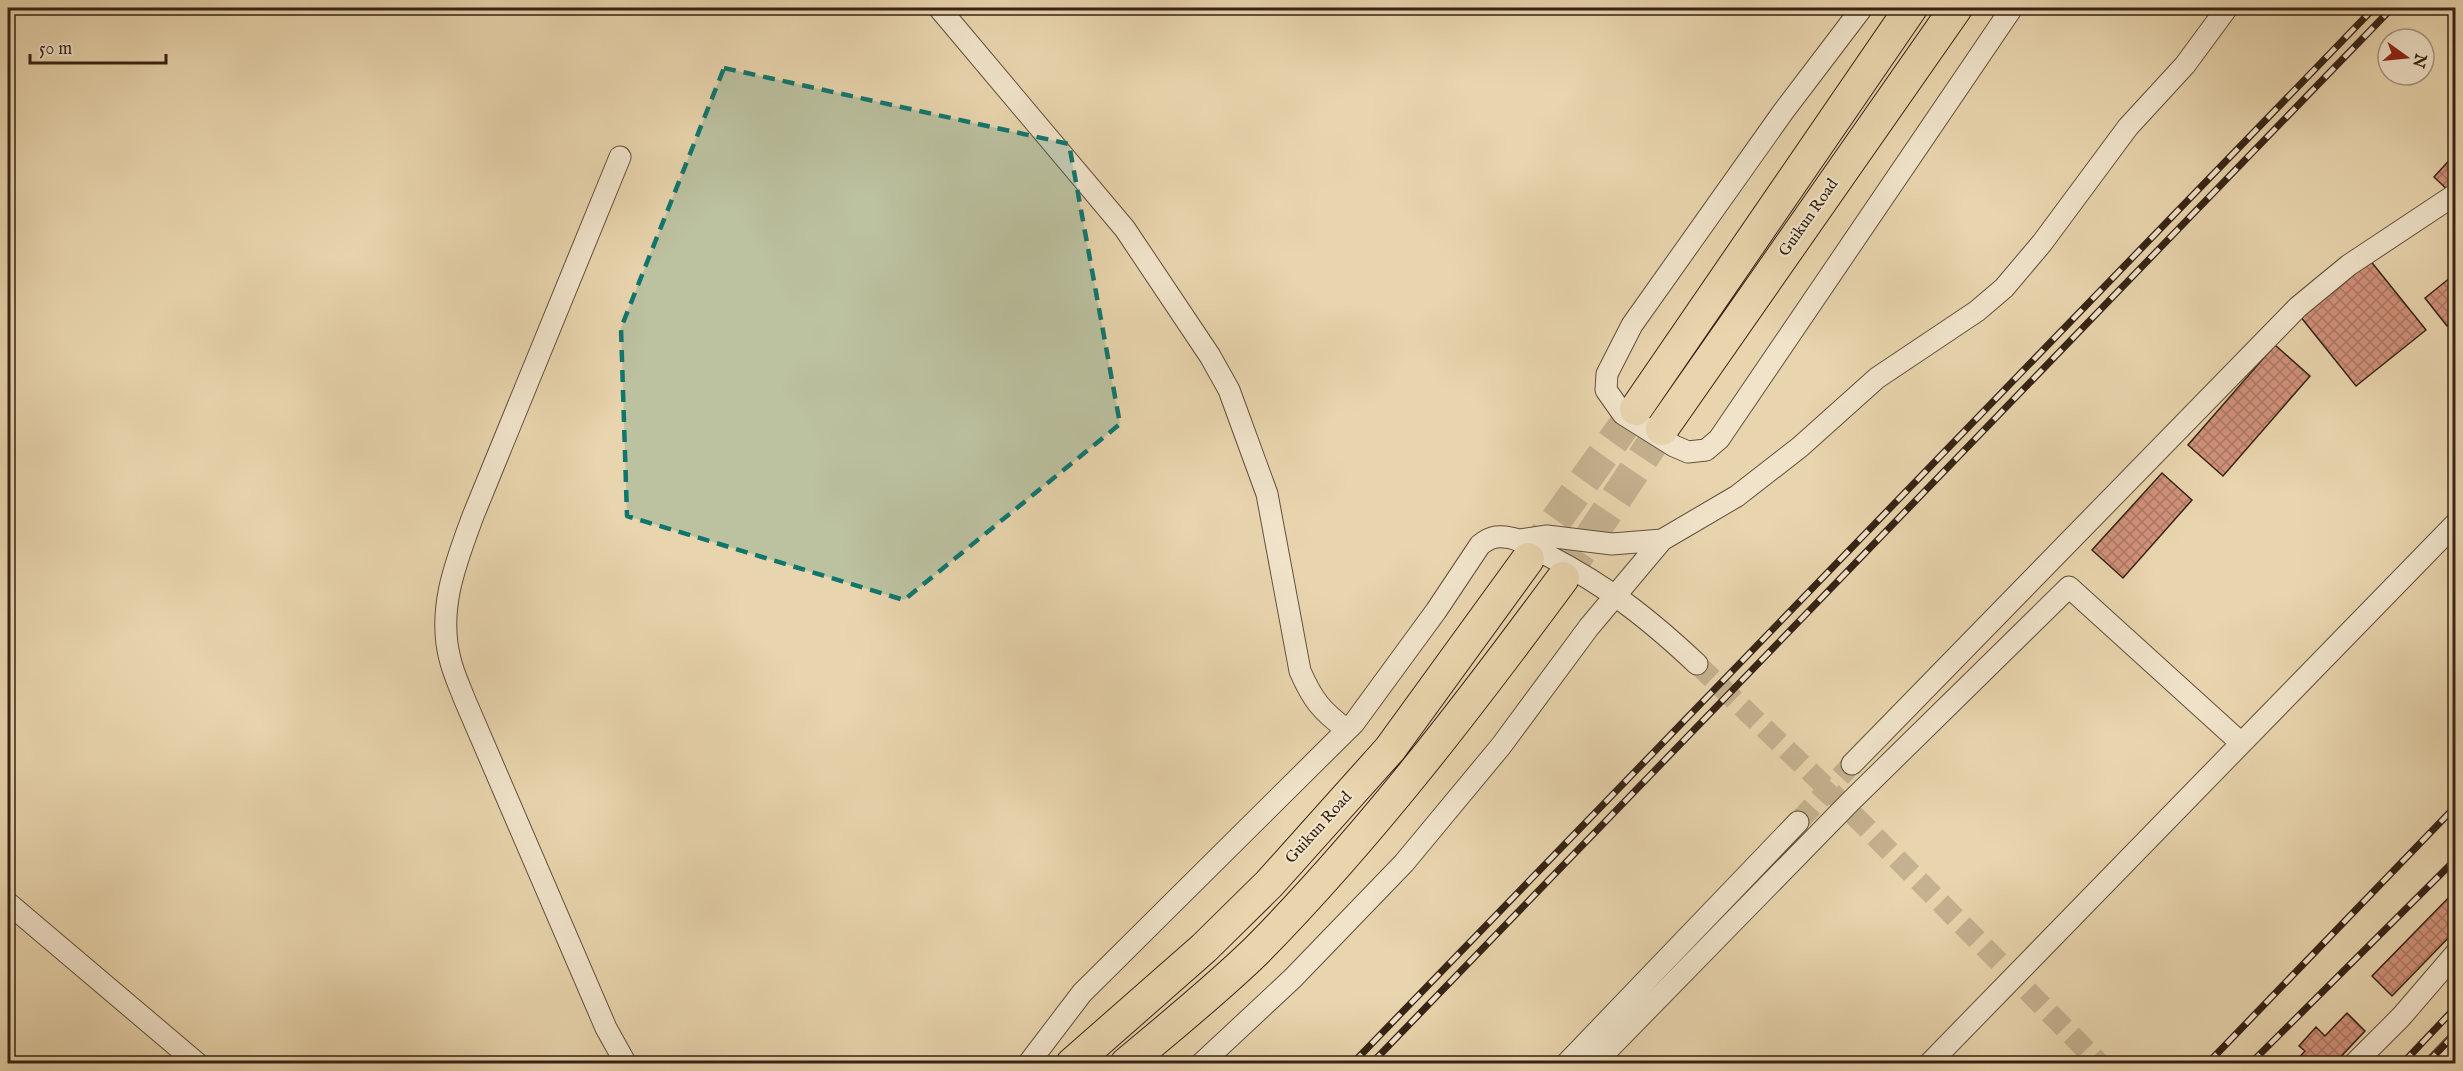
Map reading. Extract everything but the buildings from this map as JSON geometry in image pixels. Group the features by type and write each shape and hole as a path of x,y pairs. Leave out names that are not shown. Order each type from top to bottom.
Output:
{"highway":[{"path":"1636,409 1911,8"},
{"name":"Guikun Road","path":"1662,429 1956,8"},
{"name":"Guikun Road","path":"1072,1064 1204,948 1269,884 1390,749 1524,550"},
{"path":"1126,1064 1255,951 1360,838 1418,771 1563,578"},
{"path":"1141,1064 1165,1032"},
{"path":"1048,1064 1101,1039"}],"street":[{"path":"939,8 1125,229 1210,356 1229,390 1267,494 1300,672 1310,696 1321,710 1347,730"},
{"path":"1862,8 1783,112 1632,325 1607,374 1606,390 1623,414 1674,446 1688,452 1706,450 1719,439 2012,8"},
{"path":"1201,1064 1293,978 1404,863 1501,746 1589,627 1662,540 1737,496 1800,447 1877,378 1977,311 2004,288 2042,243 2128,127 2185,65 2227,8"},
{"path":"620,157 473,516 452,574 445,622 449,658 464,698 615,1044 626,1064"},
{"path":"1852,764 2298,307 2349,265 2456,194"},
{"path":"1929,1064 2456,523"},
{"path":"1524,550 1547,536 1612,544 1662,540"},
{"path":"1028,1064 1082,993 1347,730 1436,611 1479,545 1487,539 1497,537 1617,595 1661,630 1697,664"},
{"path":"2046,565 2241,743"},
{"path":"1594,1064 1850,802 2069,587"},
{"path":"1566,1064 1798,822"},
{"path":"8,903 198,1064"},
{"path":"2354,1064 2401,1017 2456,953"},
{"path":"2436,1064 2456,1043"}],"highlighted area":[{"path":"724,68 1069,144 1120,424 904,600 627,516 621,328"}],"tunnel":[{"path":"1528,559 1636,409"},
{"path":"1563,578 1662,429"},
{"path":"1697,664 1828,789 2100,1064"},
{"path":"1798,822 1852,764"}],"railway":[{"path":"1352,1064 2374,8"},
{"path":"1371,1064 2392,8"},
{"path":"2207,1064 2456,806"},
{"path":"2250,1064 2456,859"},
{"path":"2402,1064 2456,1007"},
{"path":"2426,1064 2456,1033"}]}
